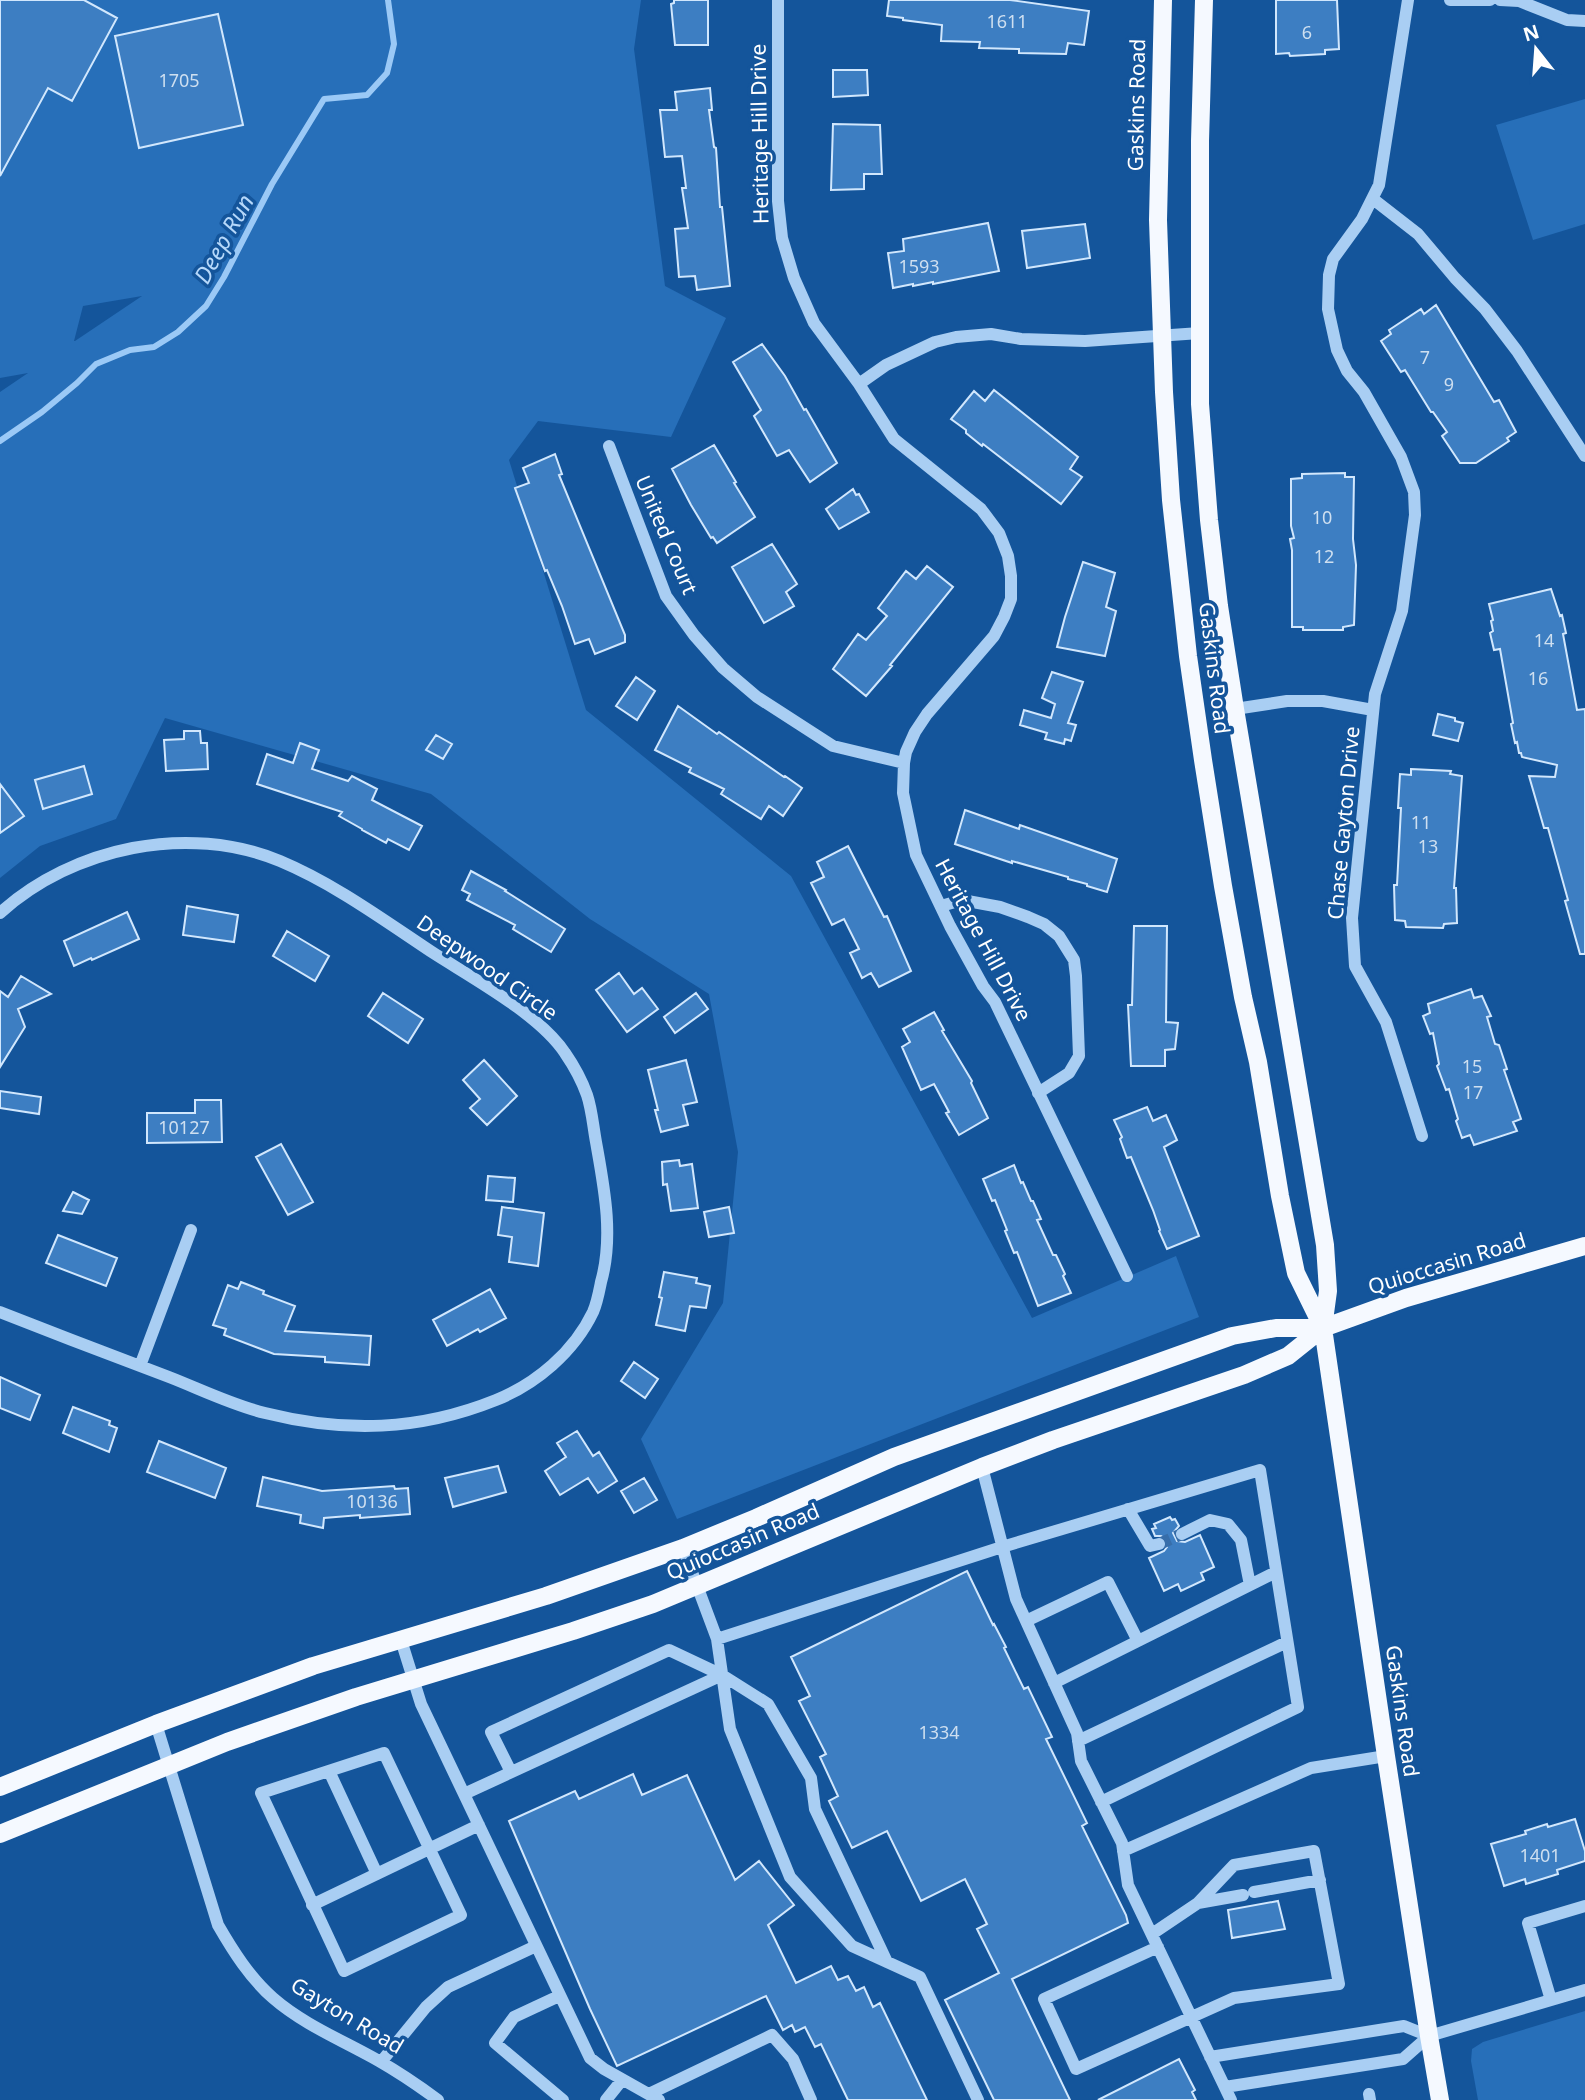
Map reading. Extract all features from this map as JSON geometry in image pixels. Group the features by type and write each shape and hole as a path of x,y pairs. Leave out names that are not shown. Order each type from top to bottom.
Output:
{"main road":[{"name":"Gaskins Road","path":"1163,0 1158,220 1162,336 1171,500 1188,656 1223,886 1243,998 1258,1062 1280,1196 1296,1273 1323,1328"},
{"name":"Gaskins Road","path":"1204,0 1200,141 1200,404 1209,520 1235,709 1325,1245 1328,1291 1323,1328 1440,2100"},
{"name":"Quioccasin Road","path":"168,1766 227,1742 414,1679 573,1632 653,1604 982,1467 1053,1440 1244,1376 1288,1356 1323,1328 1406,1298 1585,1246"},
{"name":"Quioccasin Road","path":"156,1724 313,1666 546,1596 683,1548 894,1457 1232,1336 1276,1328 1323,1328"},
{"path":"0,1787 156,1724"},
{"path":"0,1834 168,1766"}],"street":[{"name":"Heritage Hill Drive","path":"778,0 778,201 782,238 794,278 814,323 859,384 894,439 981,509 999,533 1009,556 1011,599 994,636 921,723 905,752 903,793 916,855 950,926 983,986 995,1002 1127,1276"},
{"name":"Chase Gayton Drive","path":"1408,0 1379,185 1362,219 1333,259 1329,275 1328,309 1337,350 1347,371 1364,392 1401,457 1413,492 1415,515 1402,611 1375,694 1352,919 1355,965 1386,1022 1422,1136"},
{"path":"1450,0 1490,0"},
{"path":"1500,0 1519,1 1567,20 1585,21"},
{"path":"1373,199 1419,234 1485,309 1517,351 1585,456"},
{"path":"859,384 886,365 935,342 956,337 990,334 1021,339 1085,341 1200,333"},
{"name":"United Court","path":"609,446 667,596 694,635 723,668 757,696 833,746 904,763"},
{"name":"Chase Gayton Drive","path":"1235,709 1287,701 1323,701 1373,710"},
{"name":"Deepwood Circle","path":"0,913 30,889 54,875 84,861 137,847 195,844 237,848 278,860 329,885 513,1005 554,1038 565,1052 586,1091 599,1157 608,1230 606,1263 594,1309 582,1331 551,1367 507,1396 423,1421 374,1427 329,1426 262,1412 0,1312"},
{"path":"941,906 962,900 1028,917 1059,936 1074,960 1079,1056 1069,1073 1038,1093"},
{"path":"140,1366 191,1230"},
{"path":"982,1467 1016,1599 1077,1733 1080,1762 1122,1843 1128,1885 1231,2100"},
{"path":"717,1639 1002,1547 1260,1470 1298,1707 1101,1802"},
{"path":"1128,1510 1150,1546 1159,1544"},
{"path":"1182,1534 1210,1520 1228,1524 1241,1540 1250,1585"},
{"path":"683,1548 717,1639 730,1729 790,1877 852,1946 920,1977 978,2100"},
{"path":"1054,1683 1276,1572"},
{"path":"1026,1621 1108,1581 1138,1641"},
{"path":"401,1640 421,1704 590,2058 622,2080 654,2097 772,2035 793,2059 811,2100"},
{"path":"1078,1741 1287,1642"},
{"path":"511,1772 491,1732 669,1650 722,1675 768,1704 811,1778 815,1809 887,1962"},
{"path":"464,1794 722,1675"},
{"name":"Gayton Road","path":"156,1724 207,1896 218,1925 251,1975 290,2011 381,2062 438,2100"},
{"path":"384,1753 429,1849 461,1915 344,1971 261,1793 384,1753"},
{"path":"1124,1851 1311,1768 1386,1756"},
{"path":"329,1771 377,1874"},
{"path":"312,1905 478,1825"},
{"path":"1152,1934 1198,1903 1234,1865 1314,1851 1339,1984 1234,1998 1076,2069 1044,1999 1158,1947"},
{"path":"1198,1903 1320,1880"},
{"path":"1551,2000 1528,1923 1585,1906"},
{"path":"381,2062 426,2007 448,1987 536,1946"},
{"path":"1225,2087 1403,2059 1429,2036 1585,1990"},
{"path":"559,1996 514,2017 495,2043 564,2100"},
{"path":"1210,2057 1404,2026 1429,2036"},
{"path":"606,2100 622,2080"}],"shaded area":[{"path":"0,0 641,0 634,49 665,286 726,318 671,437 538,421 509,460 586,710 791,876 1032,1318 1176,1256 1199,1317 677,1519 641,1439 723,1303 738,1152 709,994 590,919 431,794 165,718 116,819 40,846 0,878 0,392 28,373 0,378","holes":["142,296 75,341 83,306"]},
{"path":"1585,99 1585,224 1533,240 1496,125"},
{"path":"1585,2011 1585,2100 1478,2100 1471,2061 1472,2049 1483,2042"}],"building":[{"path":"0,0 84,0 117,18 72,101 48,88 0,176"},
{"path":"674,0 708,0 708,45 675,45 671,4"},
{"path":"889,0 1010,0 1089,11 1084,45 1068,43 1066,54 1019,53 1019,49 979,48 980,42 941,41 942,25 887,16"},
{"path":"1276,0 1337,0 1339,49 1325,50 1325,54 1276,54"},
{"path":"218,14 243,125 139,148 115,36"},
{"path":"833,70 867,70 868,95 833,97"},
{"path":"710,88 712,110 709,110 716,148 730,286 697,290 695,276 679,277 675,229 688,228 682,188 686,188 682,156 665,157 660,110 677,110 675,92"},
{"path":"833,124 880,125 882,174 864,174 864,189 831,190"},
{"path":"988,223 999,271 933,284 893,288 888,253 904,251 903,239"},
{"path":"1085,224 1090,258 1027,268 1022,231"},
{"path":"1436,305 1494,402 1499,400 1516,432 1507,438 1509,441 1476,463 1460,463 1442,436 1447,432 1405,370 1401,372 1381,341 1391,334 1389,330 1421,309 1424,314"},
{"path":"762,344 785,376 804,410 806,409 837,463 810,482 789,450 777,456 754,416 761,410 733,362"},
{"path":"994,390 1078,457 1070,469 1082,477 1061,504 983,444 982,446 951,419 974,391 985,401"},
{"path":"714,445 755,517 717,543 711,538 672,469"},
{"path":"555,454 562,474 559,475 625,635 625,642 595,654 589,639 575,644 515,488 529,483 523,468"},
{"path":"1345,473 1345,477 1354,477 1354,625 1343,627 1343,630 1303,630 1303,627 1292,627 1290,539 1294,538 1291,526 1291,479 1302,478 1302,474"},
{"path":"853,489 869,512 839,529 826,509"},
{"path":"772,544 797,584 786,592 794,606 764,623 732,567"},
{"path":"1083,562 1115,573 1106,607 1116,611 1105,656 1057,647"},
{"path":"927,566 953,587 866,696 833,669 858,634 866,640 887,616 878,608 906,571 916,579"},
{"path":"1551,589 1566,633 1563,634 1577,710 1585,709 1585,954 1580,954 1548,828 1544,828 1529,776 1555,777 1557,765 1522,757 1519,753 1511,724 1513,723 1500,649 1494,650 1490,633 1493,631 1493,620 1489,604"},
{"path":"1052,672 1083,682 1068,723 1076,725 1071,741 1065,739 1064,744 1045,739 1047,733 1020,725 1024,710 1051,718 1055,704 1042,698"},
{"path":"636,677 655,691 637,720 616,706"},
{"path":"678,706 802,788 783,816 769,806 761,819 721,794 724,789 689,772 691,768 655,750"},
{"path":"1438,714 1463,723 1458,741 1433,735"},
{"path":"184,731 200,731 201,743 207,743 208,769 166,771 164,740 184,739"},
{"path":"436,735 452,744 443,759 426,750"},
{"path":"300,743 319,750 312,769 348,781 352,776 377,789 372,800 422,826 409,850 388,839 386,843 362,830 339,816 342,812 257,784 267,754 293,763"},
{"path":"84,766 92,794 43,809 35,780"},
{"path":"1411,769 1451,771 1450,774 1462,776 1454,888 1457,923 1444,924 1443,928 1406,927 1405,921 1395,920 1394,885 1397,885 1400,774 1411,775"},
{"path":"0,784 24,816 0,833"},
{"path":"965,810 1019,829 1020,825 1117,859 1107,892 1068,877 1012,863 955,844"},
{"path":"848,846 884,917 887,916 911,971 879,987 871,973 862,978 850,953 859,949 844,919 832,925 811,883 824,877 817,862"},
{"path":"471,871 506,890 565,929 551,952 513,929 515,925 467,900 470,894 462,890"},
{"path":"187,906 238,915 234,942 183,935"},
{"path":"127,912 139,939 74,966 64,941"},
{"path":"1134,926 1167,926 1166,1022 1178,1023 1175,1049 1165,1050 1165,1066 1131,1066 1128,1005 1132,1005"},
{"path":"287,931 329,956 315,981 273,956"},
{"path":"619,973 634,994 642,988 658,1009 627,1032 596,990"},
{"path":"21,976 51,994 18,1009 25,1027 0,1067 0,991 8,997"},
{"path":"1471,989 1474,998 1482,996 1491,1016 1487,1017 1495,1044 1499,1045 1507,1069 1504,1070 1521,1119 1513,1122 1517,1131 1474,1145 1470,1135 1462,1138 1449,1089 1446,1090 1437,1066 1439,1064 1433,1033 1430,1034 1423,1016 1430,1013 1428,1004"},
{"path":"383,993 423,1019 408,1043 368,1016"},
{"path":"696,993 708,1009 675,1033 664,1017"},
{"path":"934,1012 944,1030 942,1031 972,1081 988,1118 959,1135 934,1084 921,1090 902,1047 910,1042 903,1029"},
{"path":"484,1060 517,1096 487,1125 470,1108 480,1099 463,1080"},
{"path":"686,1060 697,1102 683,1105 688,1125 661,1132 648,1070"},
{"path":"0,1091 41,1097 39,1114 0,1108"},
{"path":"195,1100 221,1100 222,1142 147,1143 147,1113 195,1113"},
{"path":"1147,1107 1153,1121 1166,1115 1177,1140 1164,1147 1199,1236 1167,1249 1131,1157 1127,1158 1114,1120"},
{"path":"281,1144 313,1202 288,1215 256,1157"},
{"path":"679,1160 680,1166 692,1164 698,1208 671,1211 667,1184 663,1185 662,1162"},
{"path":"1014,1165 1021,1183 1023,1182 1033,1201 1041,1219 1037,1220 1065,1274 1063,1276 1071,1293 1038,1306 1017,1252 1014,1253 1005,1231 1007,1230 995,1200 992,1201 983,1179"},
{"path":"488,1176 515,1178 513,1202 486,1200"},
{"path":"73,1192 89,1200 82,1214 63,1211"},
{"path":"502,1207 544,1213 538,1266 509,1262 512,1237 498,1235"},
{"path":"729,1207 734,1233 709,1237 704,1212"},
{"path":"58,1235 117,1258 106,1286 46,1263"},
{"path":"664,1272 697,1278 696,1283 710,1286 706,1308 690,1306 685,1331 656,1325"},
{"path":"241,1282 295,1306 285,1331 371,1336 369,1365 325,1362 325,1357 274,1354 224,1335 226,1329 213,1325 228,1285 238,1289"},
{"path":"490,1289 506,1318 447,1346 433,1320"},
{"path":"634,1362 658,1379 645,1398 621,1381"},
{"path":"0,1377 40,1395 30,1420 0,1408"},
{"path":"73,1407 110,1421 109,1425 117,1428 109,1452 63,1433"},
{"path":"577,1431 593,1456 599,1452 617,1481 598,1493 588,1478 560,1495 545,1471 566,1457 557,1443"},
{"path":"159,1441 226,1468 215,1498 147,1472"},
{"path":"498,1466 506,1492 453,1507 445,1478"},
{"path":"263,1477 322,1491 394,1486 395,1489 408,1488 410,1514 324,1518 323,1528 300,1523 301,1515 257,1506"},
{"path":"644,1478 657,1500 634,1513 621,1491"},
{"path":"1170,1517 1175,1519 1179,1526 1173,1533 1177,1541 1185,1542 1200,1535 1214,1567 1201,1573 1204,1580 1181,1591 1178,1584 1164,1591 1149,1558 1167,1547 1166,1539 1155,1536 1152,1529 1156,1528 1154,1524"},
{"path":"967,1571 1024,1689 1028,1687 1052,1737 1046,1739 1087,1823 1082,1826 1128,1923 1012,1979 1070,2100 994,2100 945,2000 999,1973 977,1929 987,1924 965,1879 921,1901 887,1831 852,1848 829,1801 838,1796 820,1757 826,1754 799,1701 810,1696 791,1657"},
{"path":"633,1774 642,1795 687,1775 735,1880 759,1861 794,1905 768,1925 796,1983 831,1966 838,1980 848,1976 856,1991 864,1987 873,2007 880,2003 927,2100 848,2100 821,2044 815,2047 805,2027 795,2032 792,2025 783,2030 766,1996 617,2066 509,1821 575,1791 579,1799"},
{"path":"1575,1819 1585,1851 1585,1861 1557,1870 1558,1874 1526,1884 1525,1879 1504,1886 1491,1844 1526,1834 1525,1831 1547,1824 1548,1827"},
{"path":"1278,1901 1285,1929 1232,1938 1228,1910"},
{"path":"1179,2059 1195,2090 1192,2092 1196,2100 1098,2100"}],"waterway":[{"name":"Deep Run","path":"0,441 42,412 96,364 130,350 154,347 178,332 206,306 272,184 324,99 367,95 387,73 394,44 388,0"}],"tunnel":[{"path":"1159,1544 1182,1534"}]}
